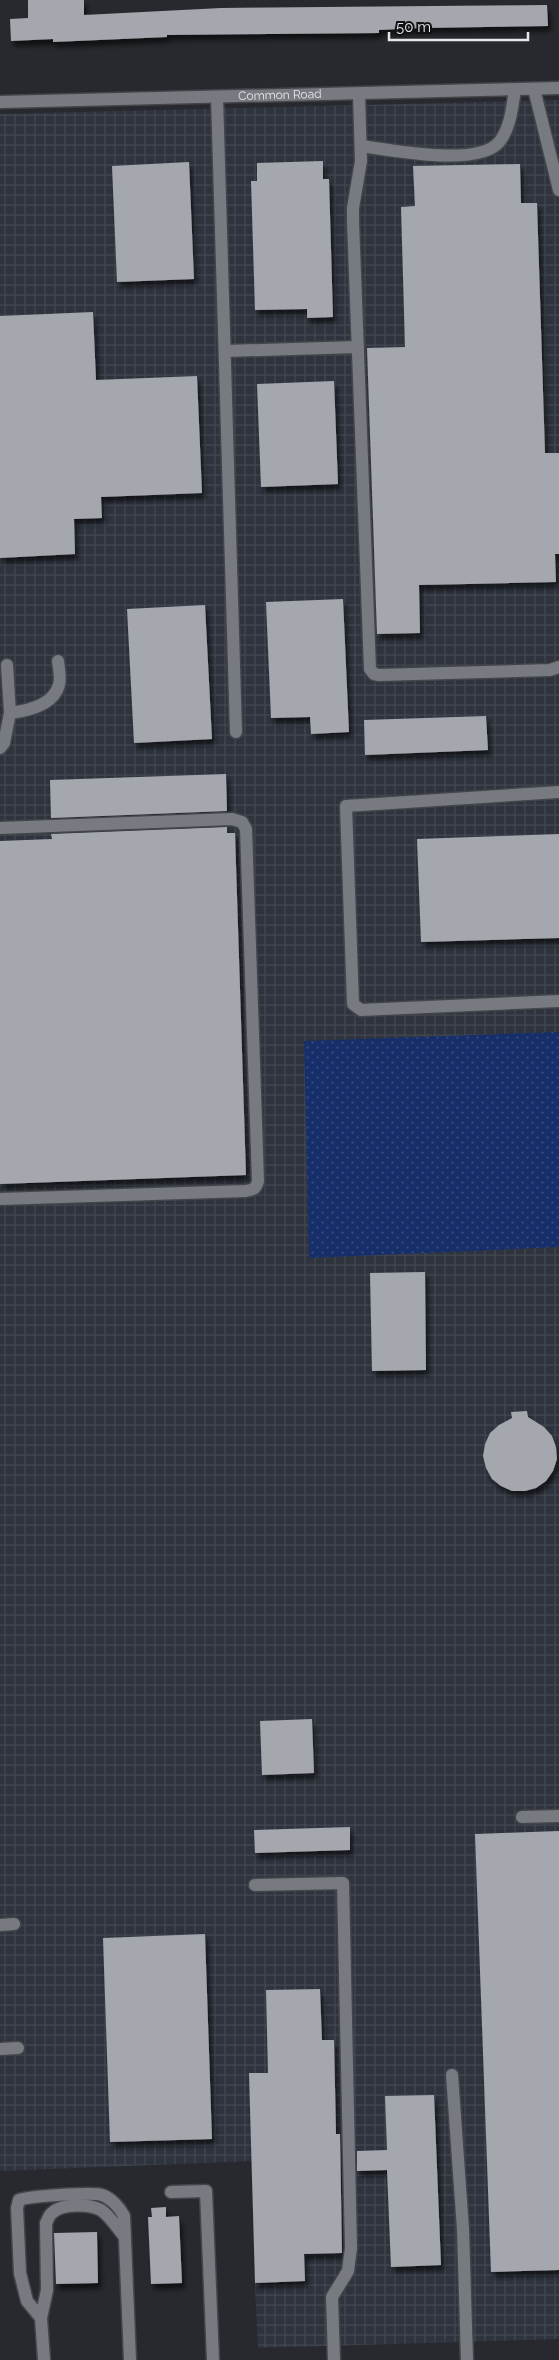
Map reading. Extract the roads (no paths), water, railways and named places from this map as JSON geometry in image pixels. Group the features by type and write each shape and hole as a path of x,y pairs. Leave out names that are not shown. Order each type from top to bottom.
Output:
{"street":[{"name":"Common Road","path":"0,102 559,88"},
{"path":"534,89 559,190"},
{"path":"361,146 423,154 460,156 480,154 499,143 509,125 515,90"},
{"path":"359,94 361,146 359,176 353,208 370,669 374,674 380,675 550,670 559,666"},
{"path":"217,97 236,732"},
{"path":"225,351 358,347"},
{"path":"10,713 31,710 53,696 60,685 58,662"},
{"path":"0,748 4,743 10,713 7,665"},
{"path":"559,792 346,806 353,1004 361,1010 559,1001"},
{"path":"0,828 232,819 242,822 246,829 258,1181 257,1187 245,1192 0,1199"},
{"path":"522,1817 559,1816"},
{"path":"255,1884 343,1883 351,2248 348,2271 332,2297 334,2360"},
{"path":"0,1925 14,1924"},
{"path":"0,2049 18,2048"},
{"path":"452,2075 463,2228 467,2360"},
{"path":"171,2192 206,2191 213,2360"},
{"path":"41,2318 28,2301 20,2273 17,2208 20,2200 37,2196 102,2194 120,2208 124,2216 130,2360"},
{"path":"44,2360 41,2318 47,2290 46,2223 51,2213 58,2209 72,2206 92,2207 103,2211 124,2237"}]}
